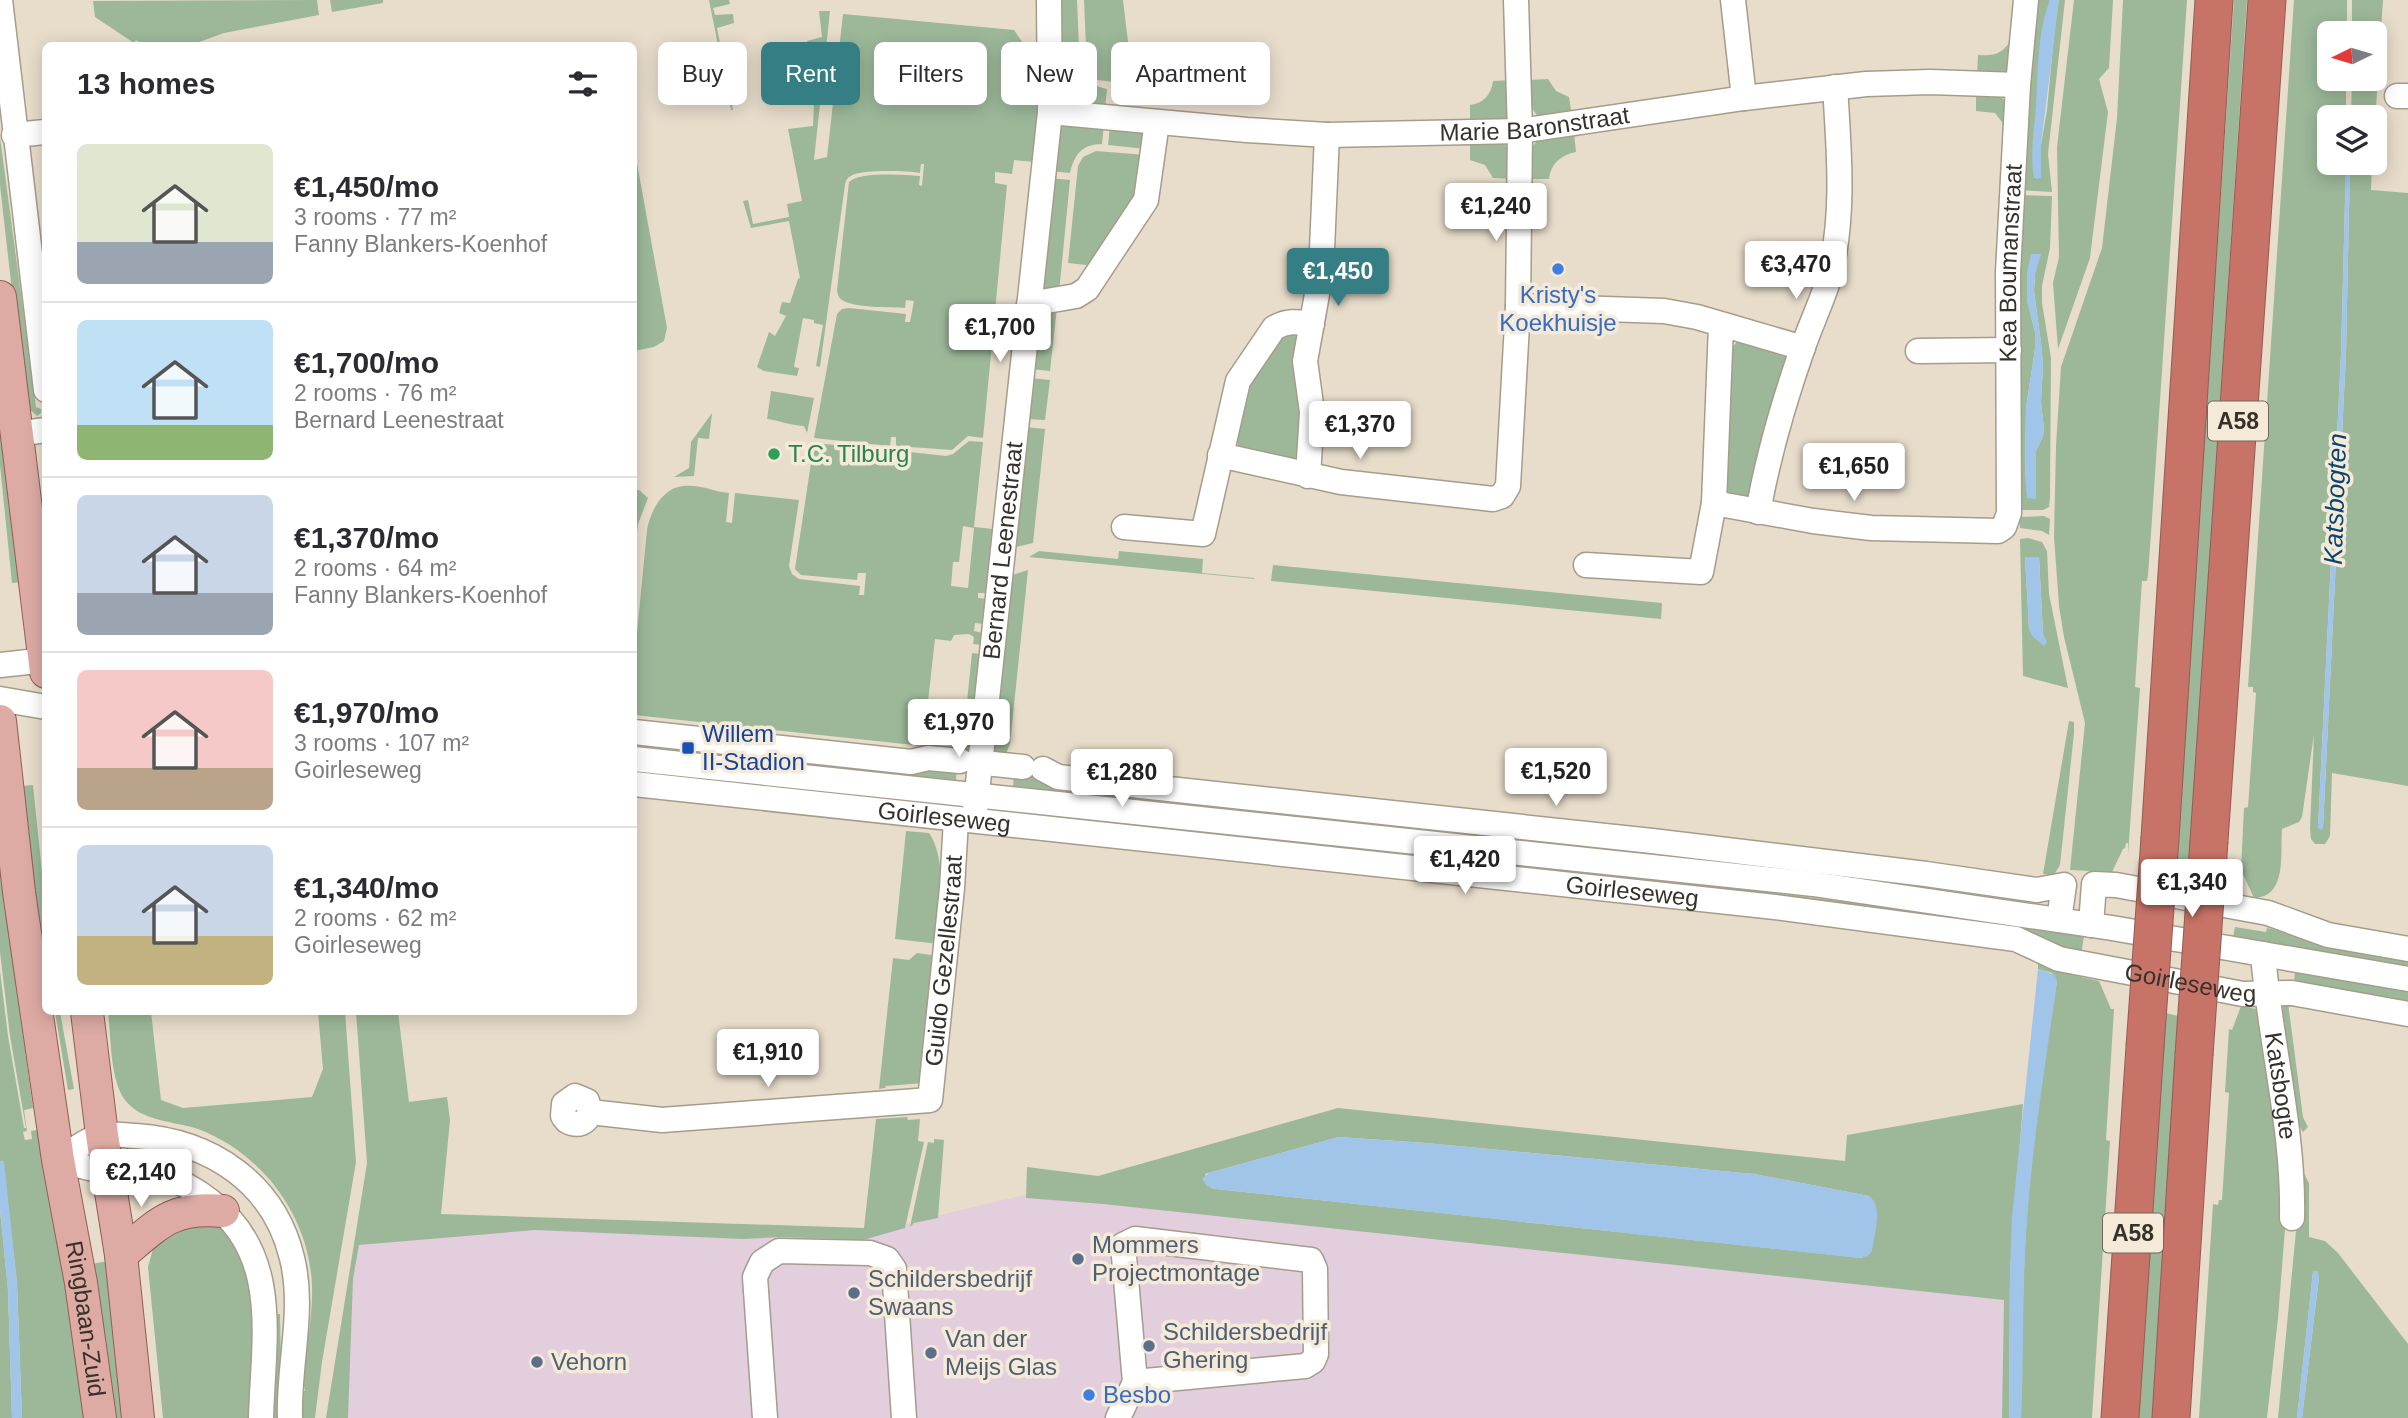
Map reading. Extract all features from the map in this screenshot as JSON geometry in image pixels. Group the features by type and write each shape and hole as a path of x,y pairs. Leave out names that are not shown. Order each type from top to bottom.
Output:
{"highway":[{"name":"A58","path":"2120,1418 2214,0"},
{"name":"A58","path":"2171,1418 2267,0"}],"main road":[{"path":"0,297 30,432 42,618"},
{"name":"Ringbaan-Zuid","path":"0,721 19,892 58,1160 81,1283 100,1418"},
{"name":"Ringbaan-Zuid","path":"86,1015 121,1255 138,1418"},
{"path":"121,1255 172,1216 191,1210 223,1211"}],"street":[{"path":"0,0 5,96 14,135 42,358"},
{"name":"Bernard Leenestraat","path":"976,795 972,762 1050,112 1049,0"},
{"path":"1220,455 1342,482 1493,499 1502,496 1508,486 1518,306 1520,131 1516,0"},
{"path":"1733,0 1744,98"},
{"name":"Kea Boumanstraat","path":"1758,512 1871,528 1998,531 2004,527 2009,513 2008,272 2018,85 2026,0"},
{"name":"Marie Baronstraat","path":"1050,112 1327,135 1520,131 1835,87 1930,82 2018,85"},
{"path":"1714,503 1758,512 1773,443 1828,279 1836,240 1840,166 1835,87"},
{"path":"1029,304 1076,296 1087,289 1146,200 1157,122"},
{"path":"14,135 42,132"},
{"path":"1308,476 1312,412 1305,360 1321,272 1327,135"},
{"path":"1518,306 1664,311 1697,317 1803,348"},
{"path":"1124,527 1203,534 1238,381 1274,328 1293,321 1312,324"},
{"path":"1586,565 1702,572 1714,503 1721,325"},
{"path":"1918,351 2009,350"},
{"path":"0,665 42,664"},
{"path":"0,699 42,706"},
{"path":"637,733 911,762 928,758 1033,768 1058,777 1693,846 2037,890 2064,885 2059,920"},
{"path":"818,779 821,752"},
{"name":"Goirleseweg","path":"637,759 1813,884 2091,925 2408,979"},
{"path":"1098,834 1101,782"},
{"name":"Goirleseweg","path":"637,784 1775,907 2016,939 2059,959 2243,994 2292,993 2408,1014"},
{"path":"903,814 906,788"},
{"name":"Guido Gezellestraat","path":"590,1112 662,1120 930,1100 952,888 965,821 976,795"},
{"path":"2091,925 2094,884 2116,885 2268,913 2328,935 2408,948"},
{"name":"Katsbogte","path":"2263,954 2266,994 2291,1151 2292,1218"},
{"path":"58,1160 102,1135 162,1138 211,1154 243,1177 275,1216 286,1237 296,1280 290,1418"},
{"path":"58,1160 108,1172 161,1176 178,1181 223,1211 251,1249 262,1287 264,1305 261,1418"},
{"path":"1118,1418 1135,1382 1123,1245 1135,1239 1311,1260 1315,1269 1313,1361 1305,1366 1135,1382"},
{"path":"765,1418 755,1277 762,1262 779,1251 870,1253 887,1259 894,1269 904,1418"}],"shaded area":[{"path":"1033,1193 2021,1286 2016,1418 334,1418 357,1244 535,1229 863,1237"}],"green space":[{"path":"317,0 319,15 224,33 199,42 132,42 95,17 93,1"},
{"path":"330,0 383,0 383,3 332,12"},
{"path":"709,0 729,0 730,4 713,8 715,15 733,14 734,23 717,28 720,42 717,42"},
{"path":"1057,0 1077,0 1079,42 1059,42"},
{"path":"1084,0 1123,0 1128,42 1111,42 1111,82 1097,80 1097,42 1086,42"},
{"path":"2034,0 2050,0 2042,31 2033,156 2033,172 2041,177 2041,145 2056,13 2059,0 2065,0 2048,154 2052,192 2020,190"},
{"path":"2074,0 2113,0 2109,68 2099,79 2108,112 2090,258 2058,349 2053,283 2059,257 2057,147"},
{"path":"2123,0 2187,0 2148,575 2147,581 2142,581 2135,687 2140,688 2128,854 2126,843 2112,872 2070,870 2085,723 2064,637 2054,537 2061,367 2102,248 2117,118"},
{"path":"2234,0 2247,0 2189,865 2176,863"},
{"path":"2294,0 2347,0 2347,21 2317,21 2317,91 2346,91 2346,105 2317,105 2317,175 2346,175 2341,354 2318,828 2323,828 2346,353 2350,175 2372,175 2371,190 2408,193 2408,786 2332,773 2330,836 2325,844 2315,844 2311,839 2310,829 2314,734 2302,817 2299,822 2282,829 2277,882 2265,896 2254,898 2241,870 2244,808 2248,807 2256,693 2253,692 2253,687 2248,687"},
{"path":"2352,0 2383,0 2382,21 2352,21"},
{"path":"819,11 830,11 827,42 807,42 822,37"},
{"path":"843,14 1014,30 1022,42 1001,42 1001,105 1040,105 1035,162 1014,160 1012,174 995,172 995,183 1007,185 983,438 968,436 952,450 896,446 896,437 891,437 890,446 814,438 837,314 842,309 849,308 906,314 905,322 910,322 914,301 906,300 905,308 872,307 847,303 839,297 837,290 849,182 862,176 904,175 920,176 919,185 922,186 924,164 921,164 920,173 874,171 848,178 820,367 816,366 823,325 803,318 794,367 799,368 797,376 764,371 757,367 769,332 775,336 786,316 779,313 782,302 790,303 800,278 789,221 751,228 743,201 748,200 753,224 789,217 787,204 802,201 788,129 813,126 814,105 820,105 814,160 827,157 833,105 860,105 860,42 840,42"},
{"path":"2012,38 2011,58 2006,72 1997,76 1977,75 1978,55 1998,53"},
{"path":"1548,79 1556,91 1569,97 1572,117 1538,117 1530,105 1528,80"},
{"path":"1512,80 1511,115 1505,122 1470,125 1470,105 1486,98 1493,81"},
{"path":"1097,86 1107,89 1105,109 1083,105 1097,105"},
{"path":"2352,91 2377,91 2376,105 2351,105"},
{"path":"1976,93 1997,96 2006,103 2007,135 1995,113 1976,111"},
{"path":"1065,124 1104,125 1102,144 1084,148 1074,161 1070,173 1050,171 1061,127"},
{"path":"1110,125 1144,131 1146,149 1108,145"},
{"path":"1574,133 1576,152 1558,161 1552,168 1549,179 1529,179 1532,147 1538,140"},
{"path":"0,137 36,407 41,409 37,416 27,407 21,371 0,185"},
{"path":"1470,141 1502,142 1509,148 1513,179 1493,178 1485,165 1470,160"},
{"path":"1096,151 1146,155 1143,191 1096,266 1068,263 1078,166 1083,157"},
{"path":"637,163 667,328 664,341 654,347 637,350"},
{"path":"1050,178 1070,180 1059,293 1038,296"},
{"path":"2020,195 2052,196 2050,248 2042,286 2042,303 2051,358 2049,507 2043,510 2022,510 2019,499","holes":["2041,254 2035,274 2034,291 2043,365 2041,402 2044,429 2036,451 2036,498 2025,475 2026,408 2035,349 2035,332 2027,300"]},
{"path":"1057,307 1050,371 1031,369 1036,310"},
{"path":"1297,334 1305,404 1299,456 1292,460 1240,448 1236,441 1245,390 1276,336"},
{"path":"1749,340 1780,350 1787,357 1755,491 1748,498 1727,495 1723,486 1730,350 1737,342"},
{"path":"1030,378 1050,380 1045,420 1026,419"},
{"path":"771,391 814,398 807,433 804,426 767,419"},
{"path":"0,399 23,582 12,583 0,465"},
{"path":"712,413 709,439 698,438 694,476 674,477 689,468 691,442"},
{"path":"1025,427 1045,429 1033,543 1012,548"},
{"path":"969,441 983,442 974,527 993,529 987,593 978,593 978,598 986,599 983,624 975,623 974,631 983,633 981,645 973,644 974,637 969,634 954,635 951,641 935,639 923,746 637,715 637,633 647,530 654,509 663,496 683,486 729,493 726,522 732,523 735,493 799,500 789,566 792,574 799,579 860,586 859,595 864,595 866,573 858,573 857,580 801,575 795,569 814,443 877,449 876,458 881,459 882,449 946,456 953,454","holes":["963,526 974,528 968,588 951,586 953,562 959,562"]},
{"path":"637,490 648,498 637,534"},
{"path":"2044,516 2050,519 2049,535 2042,531 2020,528 2019,517"},
{"path":"2020,539 2042,542 2047,551 2049,594 2068,688 2023,676","holes":["2025,557 2039,557 2043,634 2029,629"]},
{"path":"1039,551 1118,559 1119,551 1203,559 1202,573 1255,579 1029,557"},
{"path":"1273,565 1662,603 1661,619 1271,581"},
{"path":"1028,570 1010,744 1006,754 992,752 1009,576"},
{"path":"972,653 980,654 970,751 962,750"},
{"path":"2069,721 2074,722 2074,733 2060,865 2054,875 2043,874"},
{"path":"836,764 957,767 956,780 845,769"},
{"path":"1014,773 1032,774 1088,791 1079,794 1013,786"},
{"path":"33,785 42,873 42,936 35,899 21,786"},
{"path":"1125,795 1451,830 1450,833 1132,799"},
{"path":"1115,821 1448,857 1447,866 1105,824"},
{"path":"906,831 929,833 935,844 942,887 939,944 895,939"},
{"path":"0,837 33,1108 24,1110 27,1131 23,1132 25,1140 32,1139 31,1131 37,1130 67,1287 87,1418 22,1418 17,1283 3,1161 0,1162 0,971 8,1036 26,1128 10,1036 0,952"},
{"path":"1452,857 1927,912 1926,920 1451,866"},
{"path":"1960,917 2084,936 2081,955 2044,939 1959,925"},
{"path":"2235,927 2266,932 2267,928 2319,945 2408,961 2408,969 2233,937"},
{"path":"917,953 938,956 924,1083 879,1089 893,958 909,960"},
{"path":"2038,962 2072,975 2099,981 2111,1009 2114,1009 2106,1140 2110,1141 2092,1418 2021,1418 2023,1287 2028,1196 2040,1089 2057,982 2052,973 2038,969"},
{"path":"2295,972 2408,992 2408,1003 2294,982"},
{"path":"2284,1002 2288,1003 2303,1117 2308,1127 2303,1132 2296,1120 2299,1164 2309,1183 2309,1237 2325,1241 2338,1253 2408,1344 2408,1418 2302,1418 2319,1277 2313,1272 2297,1418 2278,1418 2298,1210 2277,1008 2282,1009"},
{"path":"2241,1006 2261,1010 2286,1216 2278,1318 2267,1418 2199,1418 2213,1204 2218,1205 2219,1200 2222,1200 2229,1093 2225,1092 2229,1029 2232,1030"},
{"path":"2166,1013 2178,1016 2152,1418 2139,1418"},
{"path":"56,1015 61,1015 74,1089 68,1090"},
{"path":"108,1015 151,1015 161,1100 183,1108 312,1097 323,1069 318,1015 345,1015 356,1162 315,1418 300,1418 302,1391 305,1391 303,1380 312,1285 309,1259 291,1212 278,1190 261,1171 221,1140 198,1129 149,1117 132,1107 120,1092 116,1081"},
{"path":"356,1015 398,1015 409,1102 447,1097 450,1120 441,1214 864,1228 876,1119 920,1119 918,1141 924,1142 905,1228 863,1240 781,1237 743,1239 535,1230 359,1245 353,1279 348,1418 326,1418 367,1163"},
{"path":"2023,1104 2010,1271 2009,1418 2002,1418 2004,1300 1026,1198 1027,1167 1098,1176 1338,1108 1845,1161 1847,1135","holes":["1339,1137 1754,1174 1869,1196 1862,1258 1216,1189 1211,1188 1205,1174"]},
{"path":"934,1139 944,1140 938,1218 914,1223 910,1227 928,1142 934,1143"},
{"path":"0,1209 8,1290 12,1418 0,1418"},
{"path":"182,1223 219,1226 232,1236 255,1293 251,1418 163,1418 148,1267 154,1245"},
{"path":"108,1261 125,1418 114,1418 92,1264"},
{"path":"273,1314 280,1314 282,1418 268,1418"}],"water":[{"path":"2050,0 2059,0 2041,145 2041,177 2038,179 2034,178 2032,160 2038,66 2040,39"},
{"name":"Katsbogten","path":"2346,175 2350,175 2346,353 2321,830 2318,828 2341,354"},
{"path":"2031,254 2041,254 2035,274 2034,291 2043,365 2041,402 2044,429 2036,451 2036,499 2027,498 2025,475 2026,408 2035,349 2035,332 2027,300 2027,272"},
{"path":"2025,557 2039,557 2043,634 2047,642 2044,646 2032,636 2029,629"},
{"path":"2038,969 2055,975 2057,982 2028,1204 2021,1418 2009,1418 2012,1217"},
{"path":"1339,1137 1754,1174 1869,1196 1874,1201 1877,1214 1872,1251 1868,1256 1859,1258 1216,1189 1207,1186 1202,1179 1209,1173"},
{"path":"4,1161 17,1283 22,1418 12,1418 8,1290 0,1209 0,1162"},
{"path":"2313,1271 2318,1271 2319,1277 2302,1418 2297,1418"}],"place":[{"name":"Kristy's Koekhuisje","path":"1558,269"},
{"name":"T.C. Tilburg","path":"774,454"},
{"name":"Willem II-Stadion","path":"688,748"},
{"name":"Mommers Projectmontage","path":"1078,1259"},
{"name":"Schildersbedrijf Swaans","path":"854,1293"},
{"name":"Schildersbedrijf Ghering","path":"1149,1346"},
{"name":"Van der Meijs Glas","path":"931,1353"},
{"name":"Vehorn","path":"537,1362"},
{"name":"Besbo","path":"1089,1395"}]}
